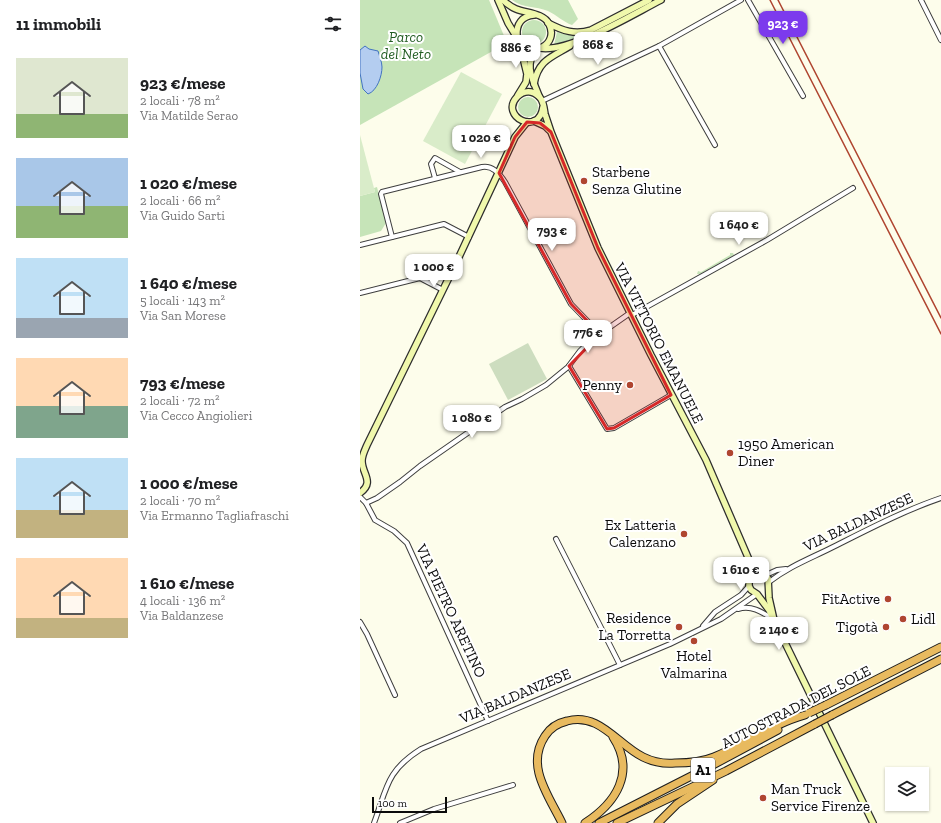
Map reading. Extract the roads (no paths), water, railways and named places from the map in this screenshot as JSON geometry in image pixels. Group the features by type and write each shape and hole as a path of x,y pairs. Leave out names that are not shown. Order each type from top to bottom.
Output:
{"highway":[{"name":"AUTOSTRADA DEL SOLE","path":"598,823 711,766 807,714 941,647"},
{"name":"AUTOSTRADA DEL SOLE","path":"617,823 726,770 941,658"},
{"path":"562,823 542,784 537,768 537,754 540,744 548,732 558,724 577,718 588,720 598,723 626,746 643,757 660,763 694,762 714,757 787,720 807,714"},
{"path":"585,823 599,814 611,801 622,779 624,767 620,751 609,732"},
{"path":"658,823 677,804 705,787 726,770"}],"main road":[{"path":"498,0 504,16 518,40 527,48 550,49 576,43"},
{"path":"503,0 515,8 542,17 548,22 567,32 583,32 592,30 649,0"},
{"path":"534,84 537,72 541,64 545,61 576,43 661,0"},
{"path":"360,493 366,486 367,477 362,471 362,462 367,445 500,173 515,137 517,128 513,105 527,79 517,30 520,22 526,17 535,15"},
{"path":"539,49 546,45 550,39 551,29 548,22"},
{"name":"VIA VITTORIO EMANUELE","path":"539,49 531,56 529,62 531,74 542,101 551,132 595,241 671,395 711,470 750,562 758,573"},
{"path":"516,98 519,95 532,92 542,101 540,116 534,121 527,122 516,116"},
{"path":"534,121 544,126 551,132"},
{"path":"515,137 527,122"},
{"path":"360,454 367,445"},
{"name":"VIA VITTORIO EMANUELE","path":"749,586 752,573 750,562"},
{"path":"750,578 754,574 758,573 766,575 774,620"},
{"path":"757,594 764,592 768,585"},
{"path":"749,586 751,590 757,594 774,620 873,823"}],"street":[{"path":"542,101 659,46 741,0"},
{"path":"748,0 803,96"},
{"path":"921,0 941,40"},
{"path":"659,46 715,145"},
{"path":"434,178 431,164 435,158 460,172"},
{"path":"392,237 382,192 485,166 500,173 571,304 600,334"},
{"path":"366,503 400,482 420,466 505,407 546,385 569,366 580,351 600,334 631,314 768,240 853,188"},
{"path":"360,245 444,224 469,237"},
{"path":"360,293 420,278 443,290"},
{"path":"569,366 607,429 614,428 671,395"},
{"name":"VIA PIETRO ARETINO","path":"360,497 366,503 375,520 394,531 407,543 488,721"},
{"name":"VIA BALDANZESE","path":"768,585 787,569 904,512 941,498"},
{"path":"556,539 620,665"},
{"name":"VIA BALDANZESE","path":"766,575 777,570 787,569"},
{"name":"VIA BALDANZESE","path":"702,628 715,612 741,595 749,586"},
{"name":"VIA BALDANZESE","path":"374,823 387,784 394,772 403,762 421,749 620,665 702,628 721,619 757,594"},
{"name":"VIA BALDANZESE","path":"734,610 747,607 753,608 774,620"},
{"path":"360,622 395,695"},
{"path":"400,823 434,809 513,785"}],"water":[{"path":"365,46 369,49 378,51 382,67 381,75 376,87 368,94 363,89 360,73 360,50"}],"railway":[{"path":"770,0 941,334"},
{"path":"778,0 941,318"}],"place":[{"name":"Starbene Senza Glutine","path":"584,181"},
{"name":"Penny","path":"630,385"},
{"name":"1950 American Diner","path":"730,453"},
{"name":"Ex Latteria Calenzano","path":"684,534"},
{"name":"FitActive","path":"888,599"},
{"name":"Lidl","path":"903,619"},
{"name":"Residence La Torretta","path":"679,627"},
{"name":"Tigotà","path":"886,627"},
{"name":"Hotel Valmarina","path":"694,641"},
{"name":"Man Truck Service Firenze","path":"763,798"}],"park label":[{"name":"Parco del Neto","path":"406,46"}]}
